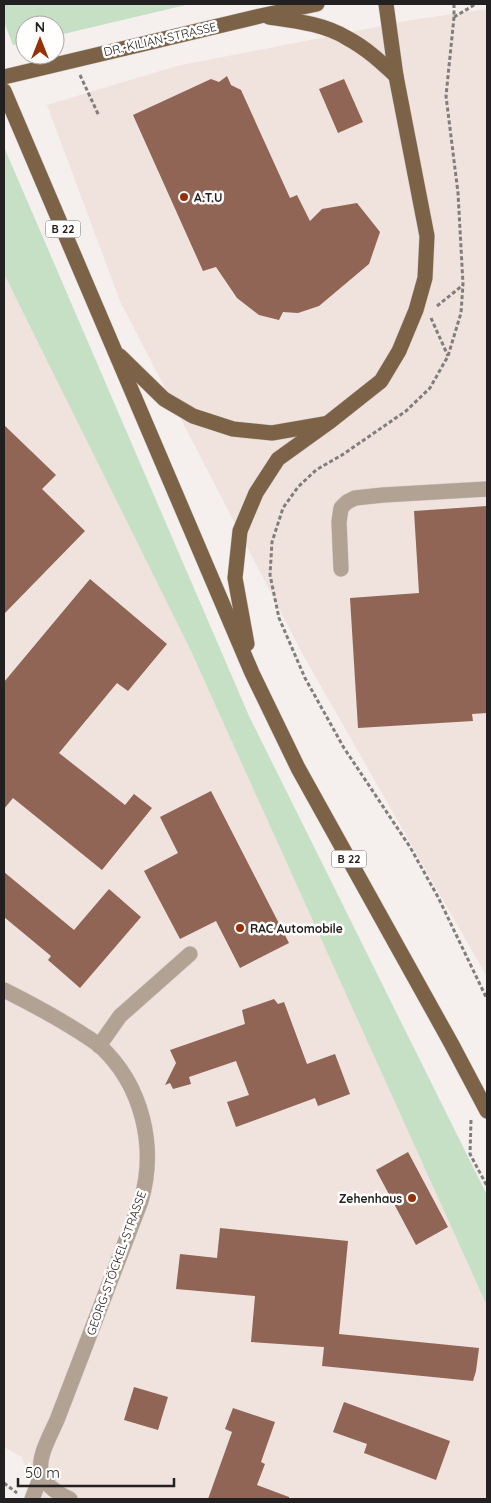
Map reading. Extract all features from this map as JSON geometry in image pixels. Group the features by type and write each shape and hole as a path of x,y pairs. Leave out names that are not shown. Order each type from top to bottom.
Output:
{"main road":[{"name":"DR.-KILIAN-STRASSE","path":"4,77 76,65 260,16 317,4"},
{"path":"252,673 234,578 240,531 256,493 278,460 328,423 380,380 422,312 427,236 396,76 386,4"},
{"path":"260,16 327,28 347,37 368,51 396,76"},
{"name":"B 22","path":"4,91 252,673 298,768 487,1111"},
{"path":"115,351 164,399 193,416 233,428 272,433 328,423"}],"street":[{"path":"341,569 339,522 341,508 347,502 355,498 382,495 487,489"},
{"path":"99,1046 120,1016 190,954"},
{"name":"GEORG-STÖCKEL-STRASSE","path":"4,990 67,1024 99,1046 124,1074 135,1093 145,1125 147,1161 144,1187 138,1209 42,1454 41,1476 32,1499"},
{"path":"41,1476 51,1489 70,1499"}],"path":[{"path":"454,17 476,4"},
{"path":"76,65 98,116"},
{"path":"448,356 422,312 463,284"},
{"path":"471,1116 470,1154 487,1186"}],"shaded area":[{"path":"487,9 487,977 302,653 120,301 47,105 177,66 412,20"},
{"path":"4,274 190,649 487,1306 487,1499 38,1499 22,1457 4,1447"}],"green space":[{"path":"4,4 190,4 65,34 65,15 15,15 15,45 13,45 4,22"},
{"path":"4,147 249,716 487,1195 487,1306 190,649 4,274"}],"building":[{"path":"227,76 231,85 241,90 290,198 297,195 310,221 322,209 357,203 380,232 369,264 319,306 298,313 283,312 279,320 259,315 237,298 216,267 203,271 133,115 211,79 219,82"},
{"path":"344,79 363,122 338,133 319,89"},
{"path":"4,425 56,475 42,489 85,531 4,614"},
{"path":"487,506 487,713 472,714 473,721 358,728 350,598 419,593 414,511"},
{"path":"90,579 167,644 128,691 117,683 59,753 125,805 134,794 152,808 102,870 13,798 4,809 4,682"},
{"path":"211,791 289,943 240,968 216,921 180,939 144,871 178,853 160,817"},
{"path":"4,872 74,930 109,889 141,917 80,988 48,960 51,956 4,917"},
{"path":"274,999 278,1004 284,1002 307,1064 335,1054 350,1094 318,1106 315,1098 236,1127 227,1102 249,1095 236,1061 189,1077 191,1084 173,1089 170,1083 165,1085 176,1063 170,1050 245,1024 242,1010"},
{"name":"Zehenhaus","path":"408,1152 448,1227 416,1245 376,1170"},
{"path":"220,1228 348,1241 339,1334 479,1348 473,1381 322,1366 324,1347 251,1342 255,1296 176,1289 180,1254 217,1258"},
{"path":"134,1387 168,1397 158,1430 124,1420"},
{"path":"344,1402 450,1441 436,1480 364,1453 367,1444 333,1432"},
{"path":"233,1408 275,1422 261,1462 265,1464 257,1485 289,1497 289,1499 208,1499 232,1432 225,1429"}],"place":[{"name":"A.T.U","path":"184,197"},
{"name":"RAC Automobile","path":"240,928"},
{"name":"Zehenhaus","path":"412,1198"}]}
